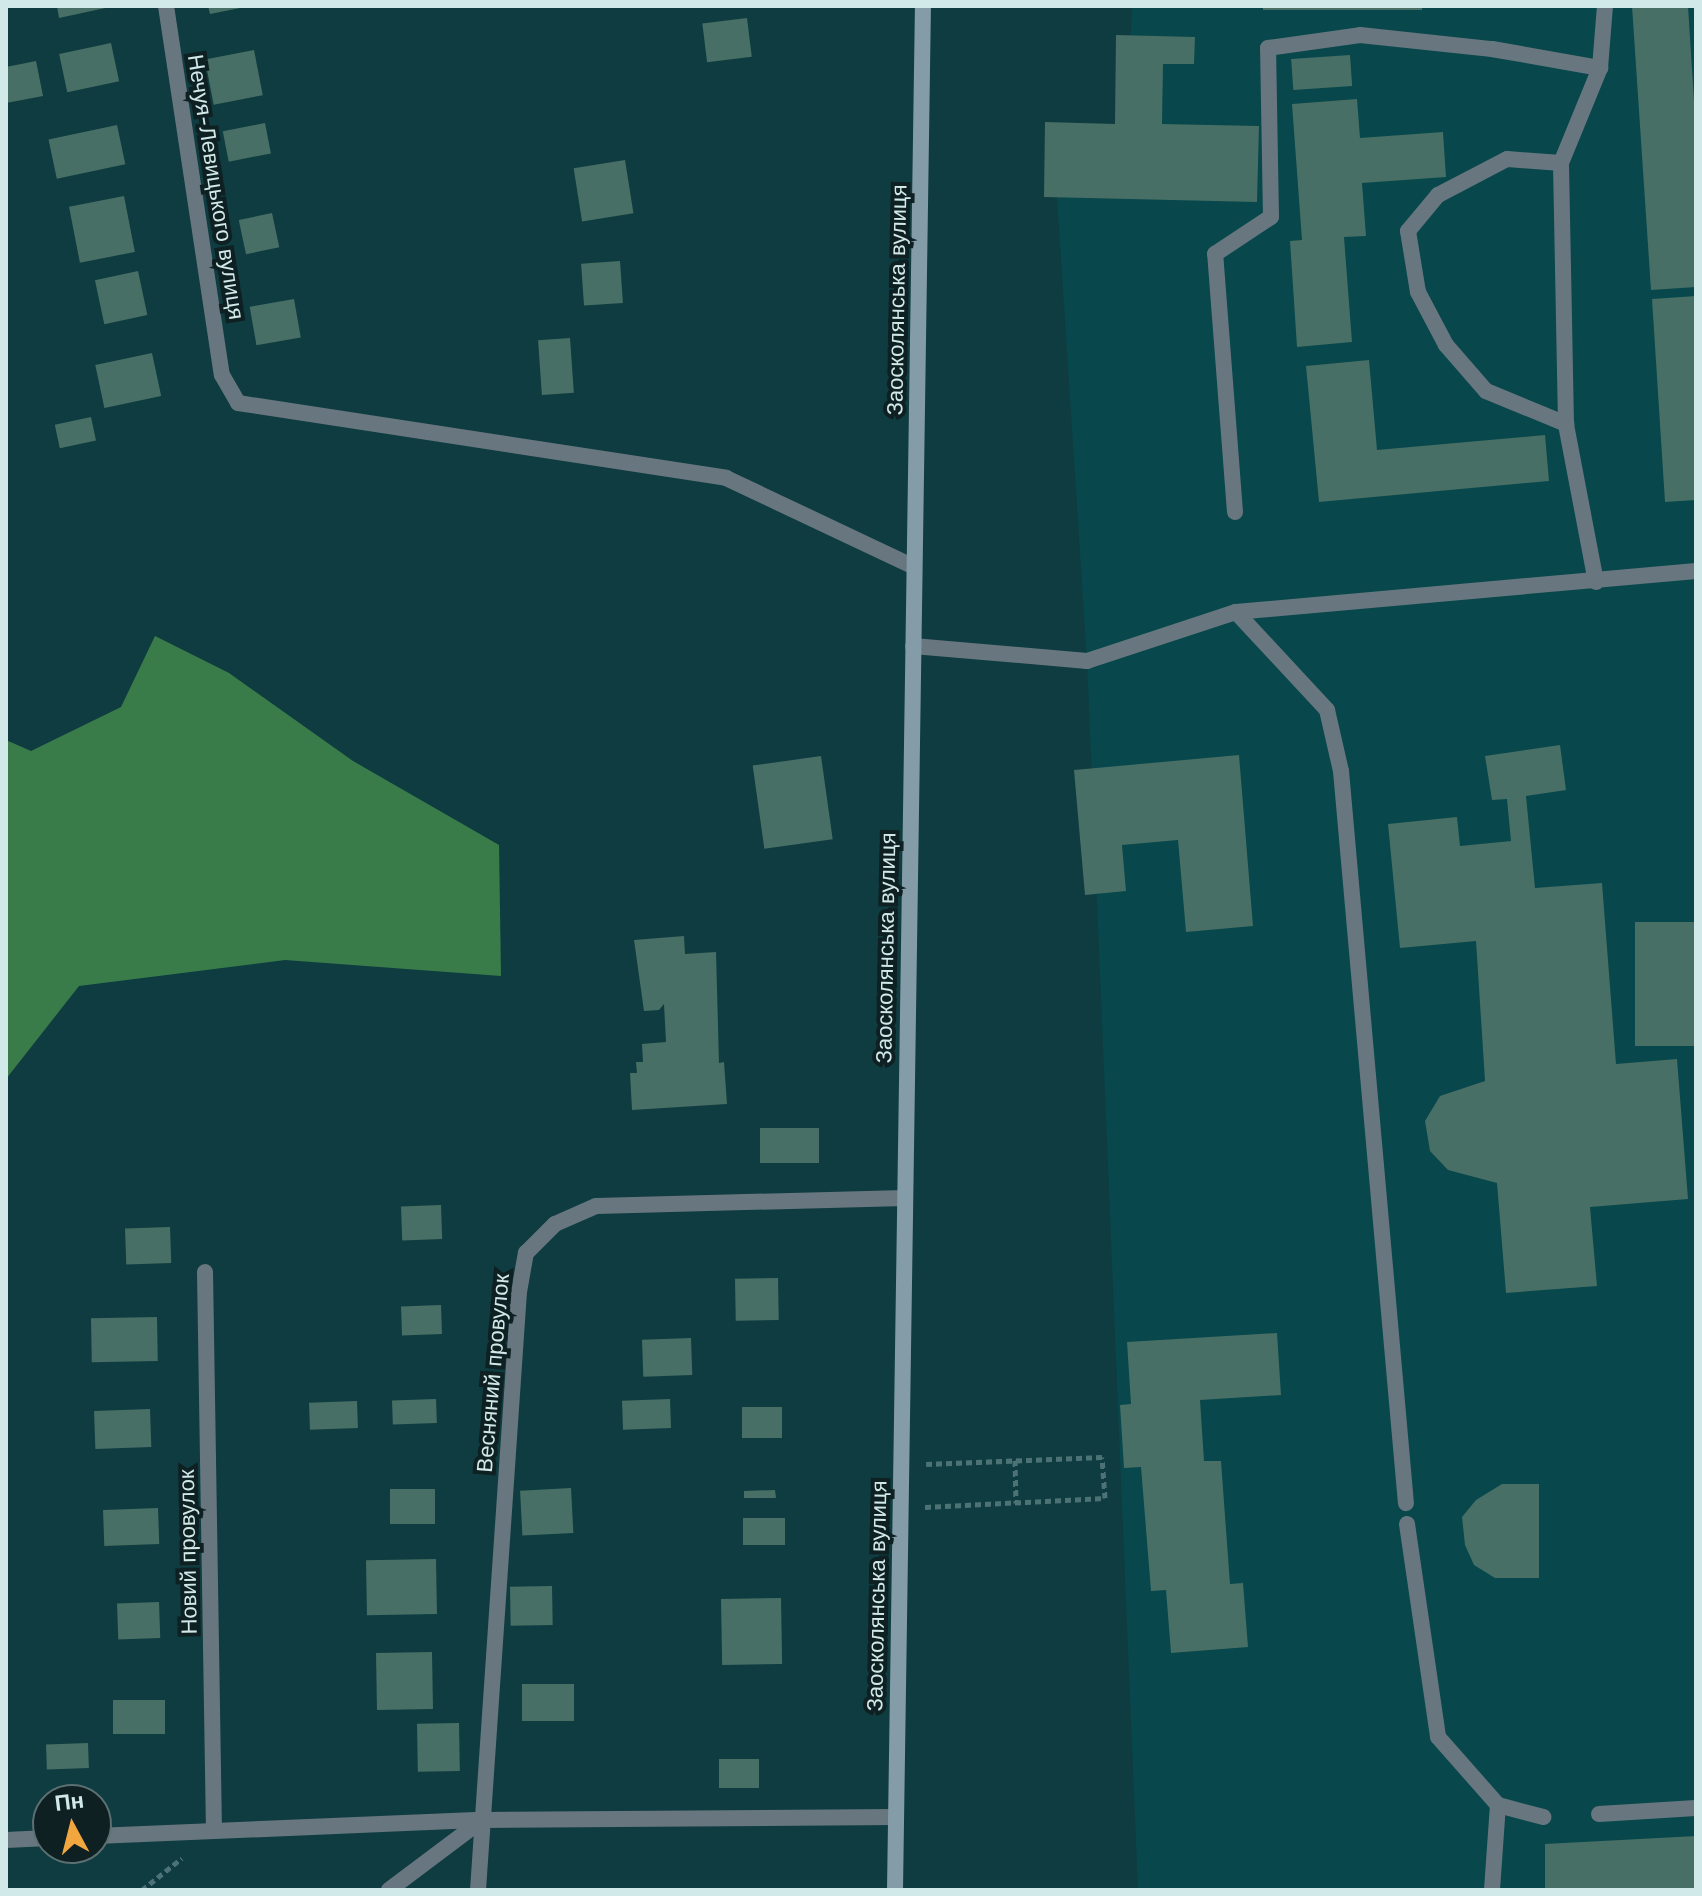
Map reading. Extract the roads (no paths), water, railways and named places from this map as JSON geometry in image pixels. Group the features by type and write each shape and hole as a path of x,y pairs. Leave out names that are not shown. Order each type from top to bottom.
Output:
{"street":[{"name":"Нечуя-Левицького вулиця","path":"166,6 222,375 238,403 726,478 914,567"},
{"name":"Заосколянська вулиця","path":"895,1890 923,6"},
{"path":"1596,582 1566,424 1561,163 1600,68 1605,6"},
{"path":"1235,512 1215,254 1271,217 1268,48 1360,35 1492,49 1600,68"},
{"path":"1561,163 1507,159 1438,195 1408,231 1418,292 1446,345 1486,391 1566,424"},
{"path":"913,646 1087,661 1236,612 1696,571"},
{"path":"1236,612 1327,710 1341,771 1406,1503"},
{"name":"Весняний провулок","path":"478,1890 519,1292 526,1253 555,1224 596,1206 905,1198"},
{"name":"Новий провулок","path":"205,1272 214,1831"},
{"path":"1407,1524 1438,1737 1498,1805 1543,1817"},
{"path":"1492,1890 1498,1805"},
{"path":"1599,1814 1696,1808"},
{"path":"112,1835 482,1820 896,1817"},
{"path":"389,1890 482,1820"},
{"path":"6,1840 32,1839"}]}
